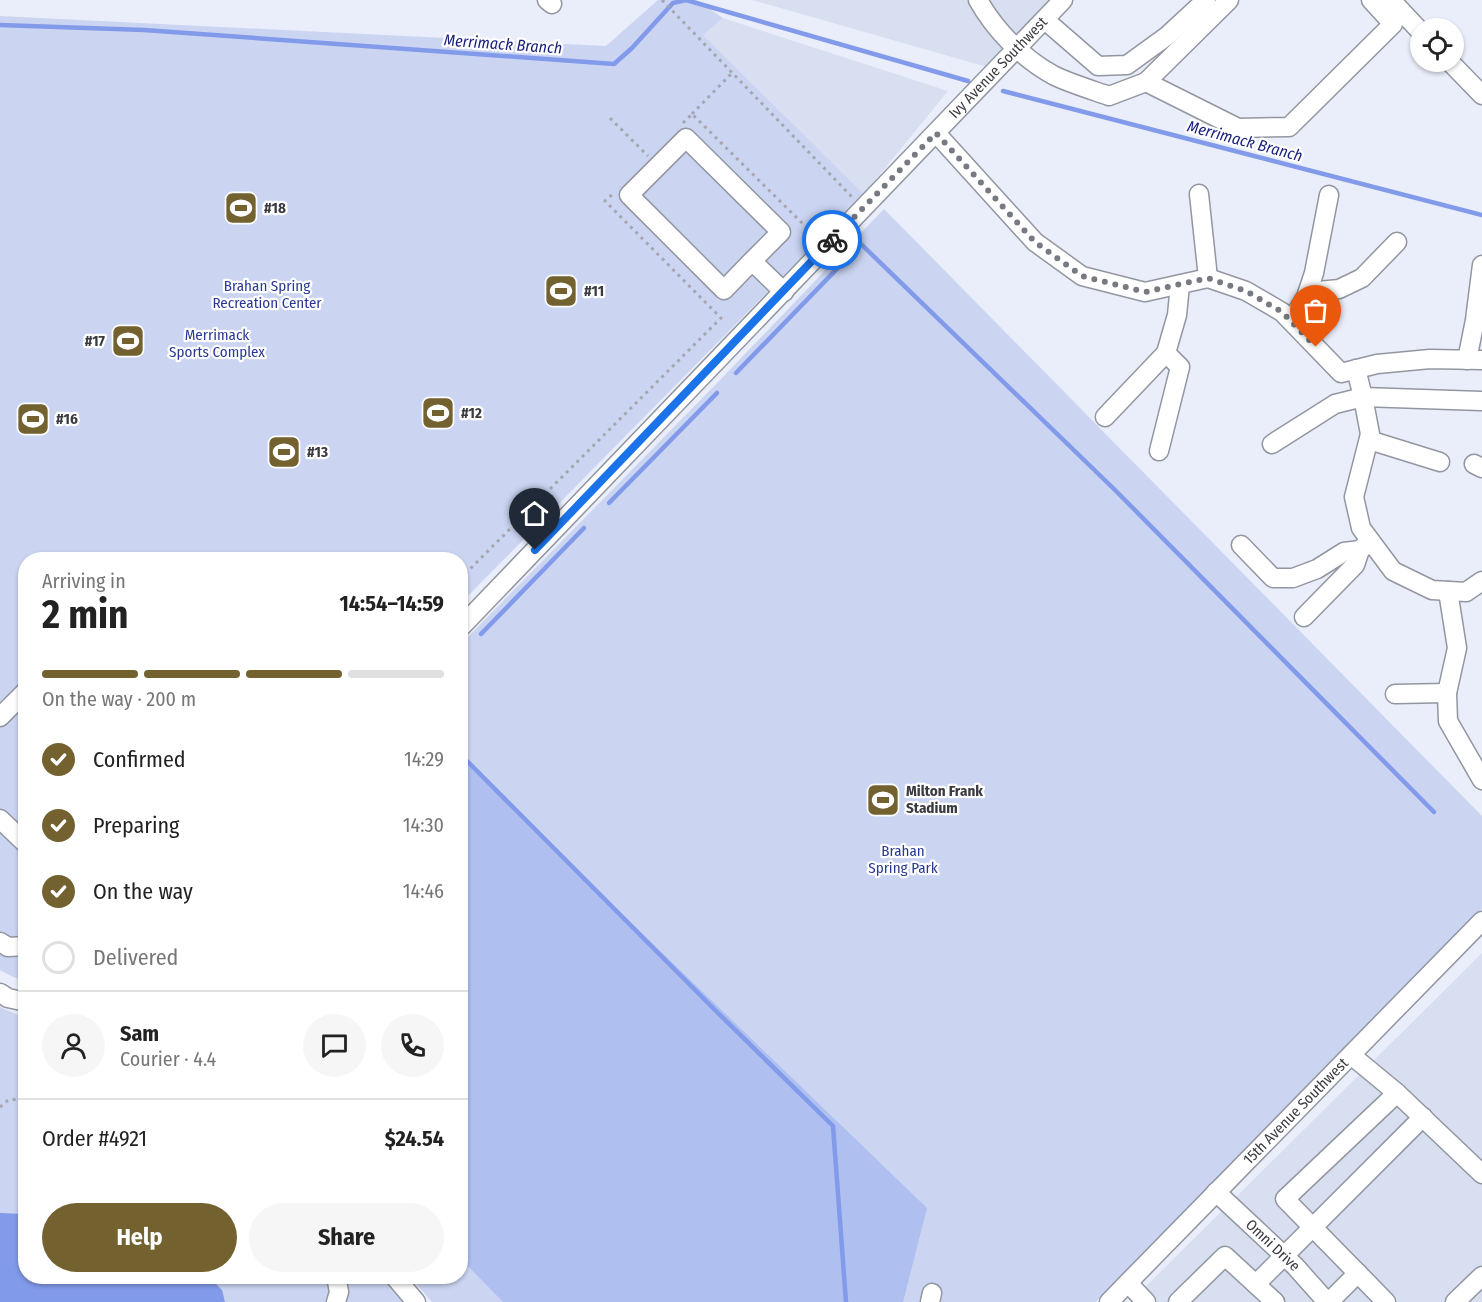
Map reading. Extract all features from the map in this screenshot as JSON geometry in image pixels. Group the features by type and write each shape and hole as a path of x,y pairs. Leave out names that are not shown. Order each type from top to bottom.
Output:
{"street":[{"path":"978,0 987,16 1017,50 1053,75 1109,96 1146,82 1229,0"},
{"name":"Ivy Avenue Southwest","path":"468,620 1063,0"},
{"path":"1045,20 1098,66 1127,65 1167,36 1206,0"},
{"path":"1146,82 1238,128 1289,127 1393,24 1371,0"},
{"path":"1391,0 1410,20"},
{"path":"1460,72 1482,95"},
{"path":"936,133 1035,242 1082,276 1145,292 1208,278 1246,291 1282,312 1341,373 1377,364 1430,359 1475,360 1475,320 1482,265"},
{"path":"686,138 781,232 752,261 724,290 629,195 686,138"},
{"path":"1199,194 1208,278"},
{"path":"1291,321 1306,297 1314,273 1329,195"},
{"path":"1308,292 1339,289 1362,278 1397,242"},
{"path":"752,261 783,291"},
{"path":"1105,417 1166,353 1177,315 1180,285"},
{"path":"1159,451 1180,367 1166,353"},
{"path":"1356,369 1370,434 1354,497 1365,545 1393,571 1432,590 1466,592 1482,581"},
{"path":"1272,444 1335,404 1363,397 1481,401"},
{"path":"1369,440 1440,462"},
{"path":"1241,545 1273,578 1293,578 1317,569 1344,552 1365,545"},
{"path":"1304,617 1355,565 1365,545"},
{"path":"1448,591 1457,648 1447,693 1448,721 1482,780"},
{"path":"1395,693 1447,693"},
{"path":"0,717 18,699"},
{"path":"0,819 18,836"},
{"name":"15th Avenue Southwest","path":"1109,1302 1482,921"},
{"path":"0,942 8,947 18,946"},
{"path":"0,993 18,1000"},
{"path":"1351,1055 1397,1093 1482,1174"},
{"path":"1386,1302 1285,1199 1397,1093"},
{"path":"1256,1284 1423,1117"},
{"name":"Omni Drive","path":"1216,1192 1328,1302"},
{"path":"1178,1302 1225,1256 1275,1302"},
{"path":"1328,1302 1358,1273"},
{"path":"1455,1302 1482,1276"},
{"path":"1128,1283 1146,1302"},
{"path":"336,1302 339,1292 338,1284"},
{"path":"401,1284 416,1302"}],"path":[{"path":"662,0 856,200"},
{"path":"678,128 732,73"},
{"path":"692,114 803,224"},
{"path":"610,118 649,157"},
{"path":"468,571 721,318 605,201 613,194"},
{"path":"0,1107 7,1101 18,1099"}],"shaded area":[{"path":"752,0 1052,0 987,67"},
{"path":"723,18 948,91 864,194 703,35"},
{"path":"468,766 927,1208 903,1302 503,1302 468,1266"},
{"path":"1482,953 1482,1302 1130,1302"}],"green space":[{"name":"Brahan Spring Recreation Center","path":"658,0 696,0 723,18 703,35 864,194 468,596 468,552 18,552 18,979 0,970 0,16 606,46"},
{"name":"Brahan Spring Park","path":"884,209 1482,816 1482,909 1096,1302 432,1302 416,1284 468,1284 468,637"},
{"path":"0,1007 18,1015 18,1284 393,1284 409,1302 0,1302"}],"water":[{"path":"0,1213 18,1214 18,1284 216,1284 222,1290 225,1302 0,1302"}],"waterway":[{"name":"Merrimack Branch","path":"0,25 144,30 614,64 632,48 673,3 686,0 968,81"},
{"name":"Merrimack Branch","path":"1003,91 1482,215"},
{"path":"736,373 861,244 1115,490 1434,812"},
{"path":"609,503 717,393"},
{"path":"481,634 584,528"},
{"path":"468,762 833,1126 846,1302"}],"way so far":[{"path":"832,240 936,133 1035,242 1082,276 1145,292 1208,278 1246,291 1282,312 1316,347"}],"place":[{"name":"#18","path":"241,208"},
{"name":"#11","path":"561,291"},
{"name":"#17","path":"128,341"},
{"name":"#12","path":"438,413"},
{"name":"#16","path":"33,419"},
{"name":"#13","path":"284,452"},
{"name":"Milton Frank Stadium","path":"883,800"}],"route":[{"path":"535,550 832,240"}],"park label":[{"name":"Merrimack Sports Complex","path":"217,344"}]}
